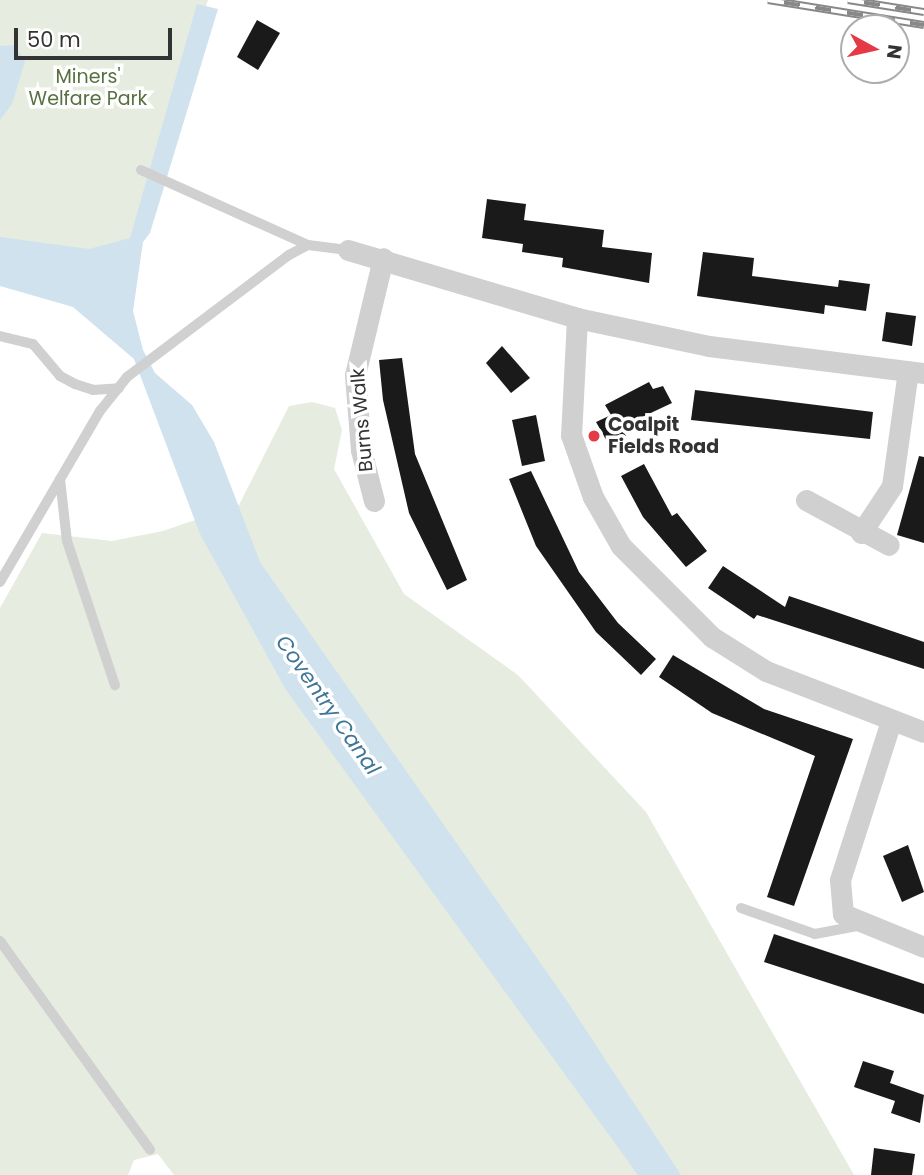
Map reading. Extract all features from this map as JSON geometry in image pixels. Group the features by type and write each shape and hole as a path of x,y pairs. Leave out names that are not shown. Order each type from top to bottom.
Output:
{"street":[{"path":"348,250 383,258 577,318 709,346 916,372 892,486 860,533"},
{"name":"Burns Walk","path":"374,501 361,450 355,375 383,258"},
{"path":"577,318 571,435 593,498 621,546 712,637 766,671 924,732"},
{"path":"806,500 860,533 889,545"},
{"path":"891,721 840,880 843,914 862,925 924,947"}],"lane":[{"path":"141,170 173,180 308,245 348,250"},
{"path":"0,582 60,479 127,377 308,245"},
{"path":"0,336 33,344 60,376 75,384 93,390 118,388"},
{"path":"60,479 67,541 115,685"},
{"path":"741,908 816,934 862,925"},
{"path":"0,940 150,1150"}],"green space":[{"name":"Miners' Welfare Park","path":"0,0 208,0 124,261 0,264"},
{"path":"312,402 335,408 342,430 334,469 404,594 518,675 646,812 854,1175 174,1175 158,1154 134,1160 128,1175 0,1175 0,608 42,533 112,541 163,531 239,505 289,406"}],"water":[{"name":"Coventry Canal","path":"197,4 218,9 150,233 143,242 133,311 143,350 155,373 192,405 214,442 260,562 567,1001 681,1175 638,1175 286,690 200,534 134,359 73,307 0,286 0,237 89,249 130,238"},
{"path":"14,45 25,61 12,104 0,120 0,46"}],"building":[{"path":"257,20 280,33 258,70 237,57"},
{"path":"487,199 526,204 524,220 604,230 602,247 652,253 649,283 562,267 563,258 522,252 523,244 482,238"},
{"path":"703,252 754,258 752,276 838,287 839,280 870,284 866,311 825,305 824,314 697,296"},
{"path":"886,312 916,316 912,346 882,341"},
{"path":"502,346 530,378 511,393 486,363"},
{"path":"402,358 415,454 467,580 447,590 409,513 383,400 379,360"},
{"path":"649,382 653,389 663,386 672,403 621,427 626,436 609,445 596,422 611,415 605,405"},
{"path":"695,390 873,412 870,439 691,420"},
{"path":"536,415 545,461 522,466 512,420"},
{"path":"919,456 924,457 924,543 897,535"},
{"path":"644,464 672,516 677,513 707,551 686,567 643,517 621,476"},
{"path":"531,471 579,572 618,623 656,659 641,675 596,632 536,546 509,479"},
{"path":"723,566 785,607 789,596 924,642 924,669 757,615 754,619 708,588"},
{"path":"673,655 764,709 853,739 794,906 767,897 815,756 712,713 659,677"},
{"path":"908,845 924,892 902,902 883,856"},
{"path":"774,934 924,984 924,1014 764,962"},
{"path":"863,1061 894,1071 890,1083 924,1095 920,1123 891,1113 895,1101 854,1087"},
{"path":"874,1148 915,1154 912,1175 871,1175"}],"railway":[{"path":"768,0 924,25"},
{"path":"848,0 924,12"}],"place":[{"name":"Coalpit Fields Road","path":"594,436"}]}
